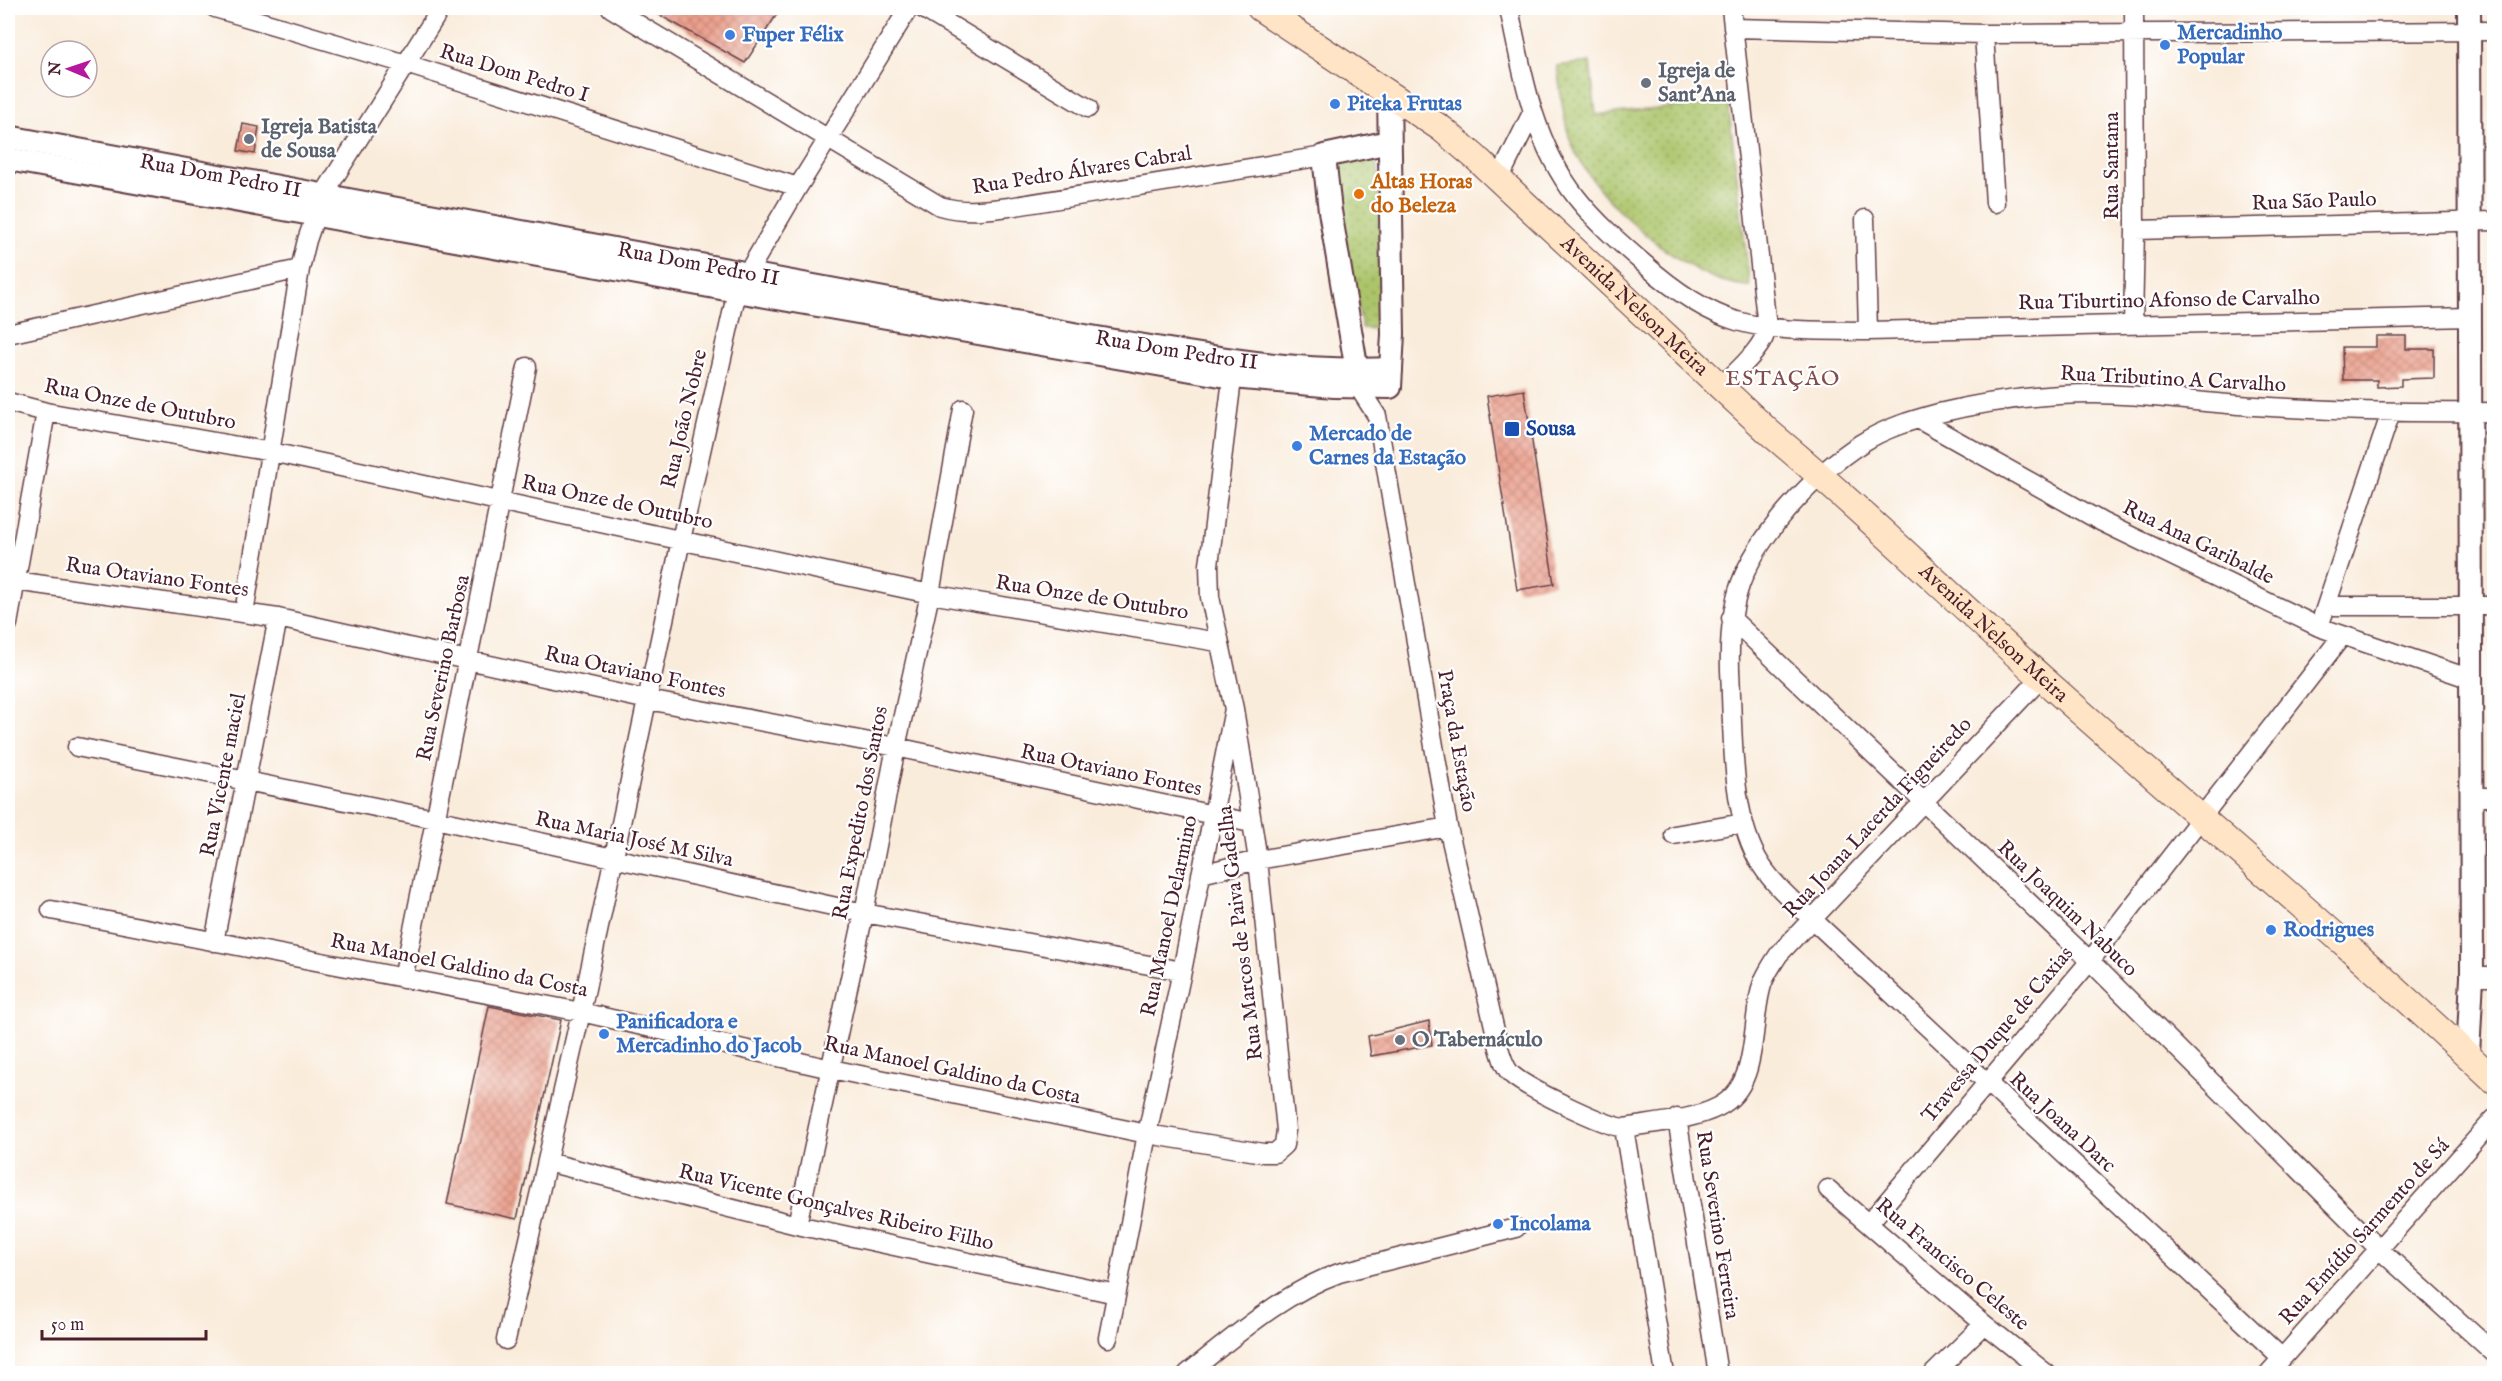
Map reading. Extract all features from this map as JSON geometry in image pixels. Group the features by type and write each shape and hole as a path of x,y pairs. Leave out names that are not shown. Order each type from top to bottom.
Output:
{"main road":[{"name":"Avenida Nelson Meira","path":"1260,8 1442,129 1720,387 2042,677 2202,816 2494,1080"}],"street":[{"name":"Rua Dom Pedro I","path":"215,8 406,64 798,187"},
{"path":"244,613 300,269 319,206 441,8"},
{"name":"Rua Pedro Álvares Cabral","path":"611,8 940,206 958,211 1009,207 1324,156"},
{"name":"Rua João Nobre","path":"506,1340 581,1012 681,540 741,282 909,8"},
{"path":"922,8 1088,108"},
{"name":"Rua Tiburtino Afonso de Carvalho","path":"1509,8 1532,113 1551,158 1576,197 1607,232 1653,272 1706,309 1735,321 1767,327 1868,331 2471,317"},
{"path":"1720,387 1760,345 1766,336 1767,327 1731,8"},
{"name":"Rua Santana","path":"2133,325 2134,8"},
{"path":"2468,1055 2483,977 2472,797 2469,8"},
{"path":"1733,28 1984,34 2494,31"},
{"path":"1984,34 1995,203"},
{"path":"1377,416 1391,378 1389,95"},
{"path":"1498,179 1532,113"},
{"name":"Rua Dom Pedro II","path":"8,137 319,206"},
{"path":"1358,379 1330,210 1324,156 1389,142"},
{"name":"Rua Dom Pedro II","path":"8,159 319,206 953,320 1078,335 1233,369 1358,379 1391,378"},
{"path":"1866,219 1868,331"},
{"name":"Rua São Paulo","path":"2135,230 2494,221"},
{"path":"8,334 300,269"},
{"name":"Rua Severino Barbosa","path":"403,979 527,367"},
{"name":"Rua Manoel Delarmino","path":"1108,1338 1147,1134 1234,710 1210,597 1209,565 1233,369"},
{"name":"Praça da Estação","path":"1358,379 1377,416 1448,827 1499,1048 1507,1069 1518,1079 1585,1114 1624,1128"},
{"name":"Rua Tributino A Carvalho","path":"1820,475 1864,441 1918,419 1961,408 2055,395 2097,394 2315,410 2494,412"},
{"name":"Rua Onze de Outubro","path":"8,402 46,412 271,452 930,594 1218,642"},
{"name":"Rua Expedito dos Santos","path":"797,1225 930,594 963,409"},
{"path":"8,624 11,580 46,412"},
{"path":"2319,627 2391,412"},
{"name":"Rua Ana Garibalde","path":"1918,419 2102,522 2319,627 2471,679"},
{"path":"1731,618 1743,574 1756,549 1792,504 1820,475"},
{"name":"Rua Otaviano Fontes","path":"11,580 278,618 648,700 896,747 1251,823"},
{"path":"2327,606 2494,606"},
{"name":"Rua Vicente maciel","path":"214,942 278,618"},
{"name":"Rua Joaquim Nabuco","path":"1731,618 2090,961 2379,1249 2494,1353"},
{"name":"Rua Joana Darc","path":"1731,618 1730,666 1735,752 1743,823 1750,843 1768,875 1813,920 2282,1358"},
{"name":"Travessa Duque de Caxias","path":"1869,1223 2090,961 2342,636"},
{"name":"Rua Joana Lacerda Figueiredo","path":"1739,1089 1750,1056 1763,982 1779,954 2042,677"},
{"name":"Rua Marcos de Paiva Gadelha","path":"1234,710 1258,860 1286,1130 1284,1145 1280,1150"},
{"name":"Rua Maria José M Silva","path":"77,747 435,819 864,913 1182,971"},
{"path":"2472,797 2494,797"},
{"path":"1674,836 1743,823"},
{"path":"1201,874 1258,860 1448,827"},
{"name":"Rua Manoel Galdino da Costa","path":"51,910 581,1012 831,1069 1147,1134 1263,1153 1275,1153 1280,1150"},
{"name":"Rua Severino Ferreira","path":"1718,1374 1677,1118 1719,1107 1739,1089"},
{"path":"1665,1374 1624,1128 1677,1118"},
{"name":"Rua Emídio Sarmento de Sá","path":"2268,1374 2494,1119"},
{"name":"Rua Vicente Gonçalves Ribeiro Filho","path":"547,1162 797,1225 1116,1294"},
{"name":"Rua Francisco Celeste","path":"1828,1188 1984,1324 2047,1374"},
{"path":"1187,1374 1276,1306 1321,1279 1516,1228"},
{"path":"1933,1374 1984,1324"}],"green space":[{"path":"1590,62 1596,115 1728,102 1750,287 1719,280 1678,259 1635,225 1597,186 1573,147 1567,128 1557,66"},
{"path":"1368,153 1375,159 1378,172 1382,329 1362,328 1335,177 1335,164"}],"building":[{"name":"Fuper Félix","path":"647,8 781,8 745,63"},
{"name":"Igreja Batista de Sousa","path":"243,124 259,127 255,154 238,151"},
{"path":"2376,336 2406,336 2406,349 2434,349 2434,378 2401,379 2401,386 2377,387 2377,380 2343,380 2342,347 2376,347"},
{"path":"1524,390 1554,584 1517,590 1487,396"},
{"path":"489,1006 561,1020 517,1219 447,1204"},
{"name":"O Tabernáculo","path":"1429,1021 1432,1045 1371,1056 1368,1036"}],"place":[{"name":"Fuper Félix","path":"730,35"},
{"name":"Mercadinho Popular","path":"2165,45"},
{"name":"Igreja de Sant'Ana","path":"1646,83"},
{"name":"Piteka Frutas","path":"1335,104"},
{"name":"Igreja Batista de Sousa","path":"249,139"},
{"name":"Altas Horas do Beleza","path":"1359,194"},
{"name":"Sousa","path":"1512,429"},
{"name":"Mercado de Carnes da Estação","path":"1297,446"},
{"name":"Rodrigues","path":"2271,930"},
{"name":"Panificadora e Mercadinho do Jacob","path":"604,1034"},
{"name":"O Tabernáculo","path":"1400,1040"},
{"name":"Incolama","path":"1498,1224"}],"district":[{"name":"ESTAÇÃO","path":"1783,379"}]}
